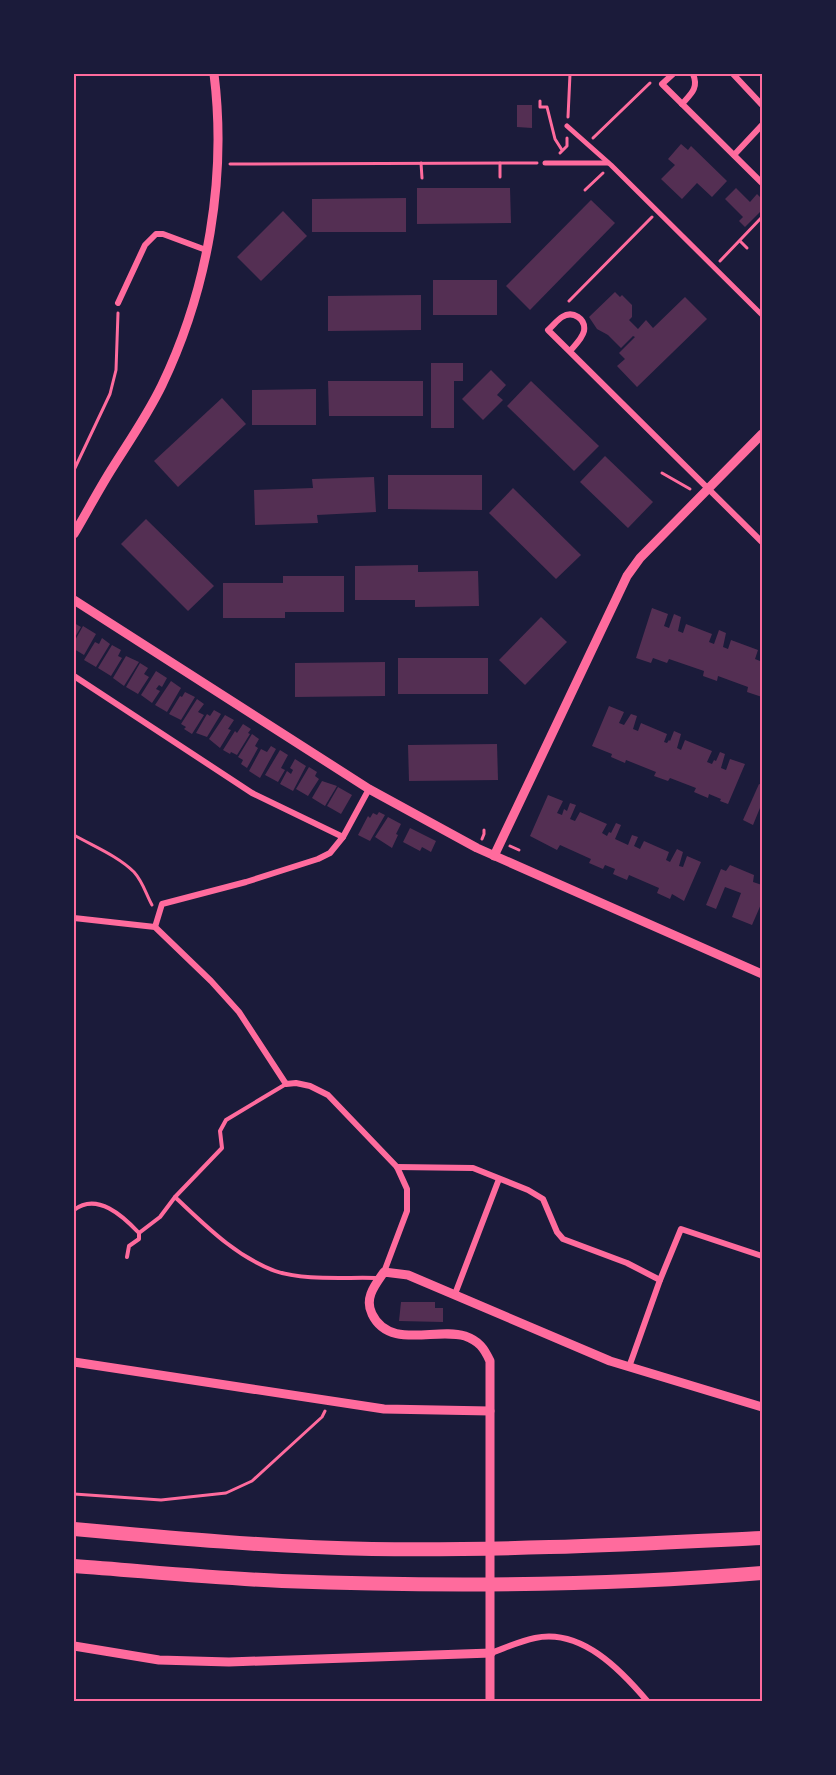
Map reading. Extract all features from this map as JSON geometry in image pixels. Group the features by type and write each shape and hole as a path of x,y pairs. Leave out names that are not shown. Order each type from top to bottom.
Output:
{"highway":[{"path":"74,1529 209,1541 372,1549 540,1548 762,1538"},
{"path":"74,1566 280,1581 466,1586 684,1579 762,1573"}],"street":[{"path":"74,534 147,415 162,385 187,320 212,219 218,163 214,74"},
{"path":"673,74 662,84 762,183"},
{"path":"682,104 695,87 696,81 693,74"},
{"path":"733,74 762,105"},
{"path":"734,155 762,125"},
{"path":"567,126 610,164 762,315"},
{"path":"545,163 610,164"},
{"path":"118,303 144,245 156,234 163,234 206,250"},
{"path":"570,351 584,333 582,319 568,314 548,330 762,542"},
{"path":"494,856 627,576 640,558 762,434"},
{"path":"74,600 369,789 477,848 762,974"},
{"path":"74,676 252,793 344,837"},
{"path":"155,927 162,904 246,882 330,853 344,837 369,789"},
{"path":"74,918 155,927 211,981 239,1012 286,1084 296,1083 310,1086 328,1095 398,1167 407,1189 407,1211 382,1275 370,1292 369,1309 376,1322 400,1335 463,1335 484,1348 489,1361 490,1701"},
{"path":"398,1167 473,1168 528,1190 543,1199 557,1232 563,1239 627,1263 660,1280"},
{"path":"455,1294 500,1179"},
{"path":"629,1367 681,1229 762,1256"},
{"path":"382,1275 408,1275 610,1360 762,1407"},
{"path":"74,1362 384,1408 490,1411"},
{"path":"74,1646 159,1660 229,1662 490,1653 537,1638 558,1638 583,1644 598,1654 627,1677 648,1701"}],"lane":[{"path":"139,1233 160,1217 175,1197 222,1148 220,1131 226,1120 286,1084"},
{"path":"175,1197 218,1237 247,1257 276,1271 302,1276 382,1275"},
{"path":"74,1210 80,1205 95,1204 122,1215 139,1233 139,1239 129,1246 127,1257"}],"path":[{"path":"570,74 570,104"},
{"path":"587,144 650,82"},
{"path":"540,101 540,107 547,107 555,140 562,150"},
{"path":"422,163 422,178"},
{"path":"500,163 500,177"},
{"path":"230,164 545,163"},
{"path":"585,190 610,164"},
{"path":"569,301 657,211"},
{"path":"714,267 762,217"},
{"path":"740,240 747,248"},
{"path":"74,470 101,414 116,370 118,303"},
{"path":"662,473 690,489"},
{"path":"484,830 484,834 492,837"},
{"path":"74,835 134,872 159,915"},
{"path":"510,846 519,850 522,848"},
{"path":"74,1494 161,1500 226,1493 252,1481 322,1417 325,1413 325,1401"}],"building":[{"path":"517,105 532,105 532,128 517,127"},
{"path":"681,144 688,150 691,146 727,181 712,197 697,183 682,199 661,179 675,165 668,159"},
{"path":"417,188 510,188 511,223 417,224"},
{"path":"736,188 750,202 757,194 762,199 762,210 745,227 739,221 743,217 725,199"},
{"path":"406,198 406,232 312,232 312,199"},
{"path":"591,200 615,223 530,310 506,286"},
{"path":"283,211 307,236 261,281 237,257"},
{"path":"433,280 497,280 497,315 433,315"},
{"path":"615,292 620,297 622,295 632,305 632,317 629,320 638,329 646,320 653,328 685,297 707,319 637,387 617,366 625,359 619,353 635,337 633,336 621,348 608,335 597,329 589,317"},
{"path":"421,295 421,330 328,331 328,296"},
{"path":"431,363 463,363 463,381 454,381 454,428 431,428"},
{"path":"491,370 506,385 497,395 503,400 483,420 462,399"},
{"path":"328,381 423,381 423,416 329,416"},
{"path":"531,381 599,446 574,471 507,406"},
{"path":"316,389 316,425 252,425 252,390"},
{"path":"222,398 246,424 178,487 154,461"},
{"path":"605,456 653,502 628,528 580,482"},
{"path":"388,475 482,475 482,510 388,509"},
{"path":"374,477 376,512 317,515 318,523 255,525 254,490 313,488 312,479"},
{"path":"513,488 581,555 556,579 489,513"},
{"path":"146,519 214,586 188,611 121,544"},
{"path":"418,565 418,572 478,571 479,606 415,607 415,600 355,600 355,566"},
{"path":"283,576 344,576 344,612 285,612 285,618 223,618 223,583 283,583"},
{"path":"652,608 668,614 664,626 669,628 674,614 681,617 678,631 683,633 686,624 712,634 709,642 714,644 719,630 726,633 723,647 728,649 731,640 758,650 755,659 760,661 762,653 762,697 747,692 748,687 718,676 717,681 703,676 704,671 669,659 667,663 653,658 651,663 636,658"},
{"path":"541,617 567,642 525,685 499,660"},
{"path":"74,623 81,627 74,639"},
{"path":"83,626 96,634 84,655 74,649 74,642"},
{"path":"102,638 110,644 96,667 84,660 95,642 99,644"},
{"path":"112,645 121,650 118,656 122,658 111,676 98,668"},
{"path":"126,656 139,662 124,686 113,678"},
{"path":"398,658 488,658 488,694 398,694"},
{"path":"385,662 385,696 295,697 295,663"},
{"path":"140,663 148,668 144,674 149,677 138,694 126,687"},
{"path":"156,671 167,678 162,687 159,685 156,689 160,691 152,703 141,695"},
{"path":"171,681 181,688 167,712 155,705"},
{"path":"185,692 195,697 181,720 169,714"},
{"path":"197,699 204,704 198,712 204,715 192,734 181,724"},
{"path":"609,706 624,712 619,723 624,725 631,714 637,716 633,729 638,731 641,723 667,734 664,742 667,743 674,731 681,734 677,748 681,750 685,740 712,751 707,762 712,764 714,760 716,761 720,752 725,754 721,768 726,770 730,759 745,764 728,804 709,794 708,798 694,792 696,788 670,778 668,781 654,776 656,772 626,760 625,763 611,757 612,754 592,746"},
{"path":"214,710 221,714 207,737 196,733 207,714 210,716"},
{"path":"225,715 234,720 220,748 209,739"},
{"path":"243,724 251,729 237,755 223,750 235,731 237,733"},
{"path":"252,734 259,739 255,746 258,748 247,768 241,764 243,760 238,757"},
{"path":"497,744 498,780 409,781 408,745"},
{"path":"271,746 276,749 260,778 249,771 261,749 267,752"},
{"path":"280,750 288,755 281,768 285,770 278,782 265,775"},
{"path":"295,759 306,766 293,791 280,784 287,771 291,774 293,770 290,768"},
{"path":"309,767 317,772 315,776 319,779 308,796 296,789"},
{"path":"322,781 337,786 325,806 312,798"},
{"path":"759,784 762,785 762,803 753,825 743,820"},
{"path":"338,787 352,795 341,814 327,806"},
{"path":"548,795 563,801 557,813 562,815 564,809 567,811 570,803 576,805 570,819 575,821 580,812 607,824 602,833 607,836 616,823 621,825 615,839 628,845 632,835 638,837 634,846 640,849 644,841 669,852 666,860 670,862 677,849 683,852 679,866 683,867 687,856 701,862 684,901 672,894 670,899 657,893 659,888 629,875 627,880 613,874 615,869 605,865 603,869 589,863 591,859 560,845 557,850 530,836"},
{"path":"379,812 385,815 370,841 358,835 368,816 370,818 373,813 377,815"},
{"path":"388,817 401,824 392,848 375,837"},
{"path":"410,828 436,841 431,852 422,847 420,851 403,842"},
{"path":"730,865 754,875 753,882 762,885 762,902 752,925 732,917 741,893 725,887 716,909 706,905 721,869 726,871"},
{"path":"401,1302 435,1302 435,1308 443,1308 443,1322 399,1321"}]}
